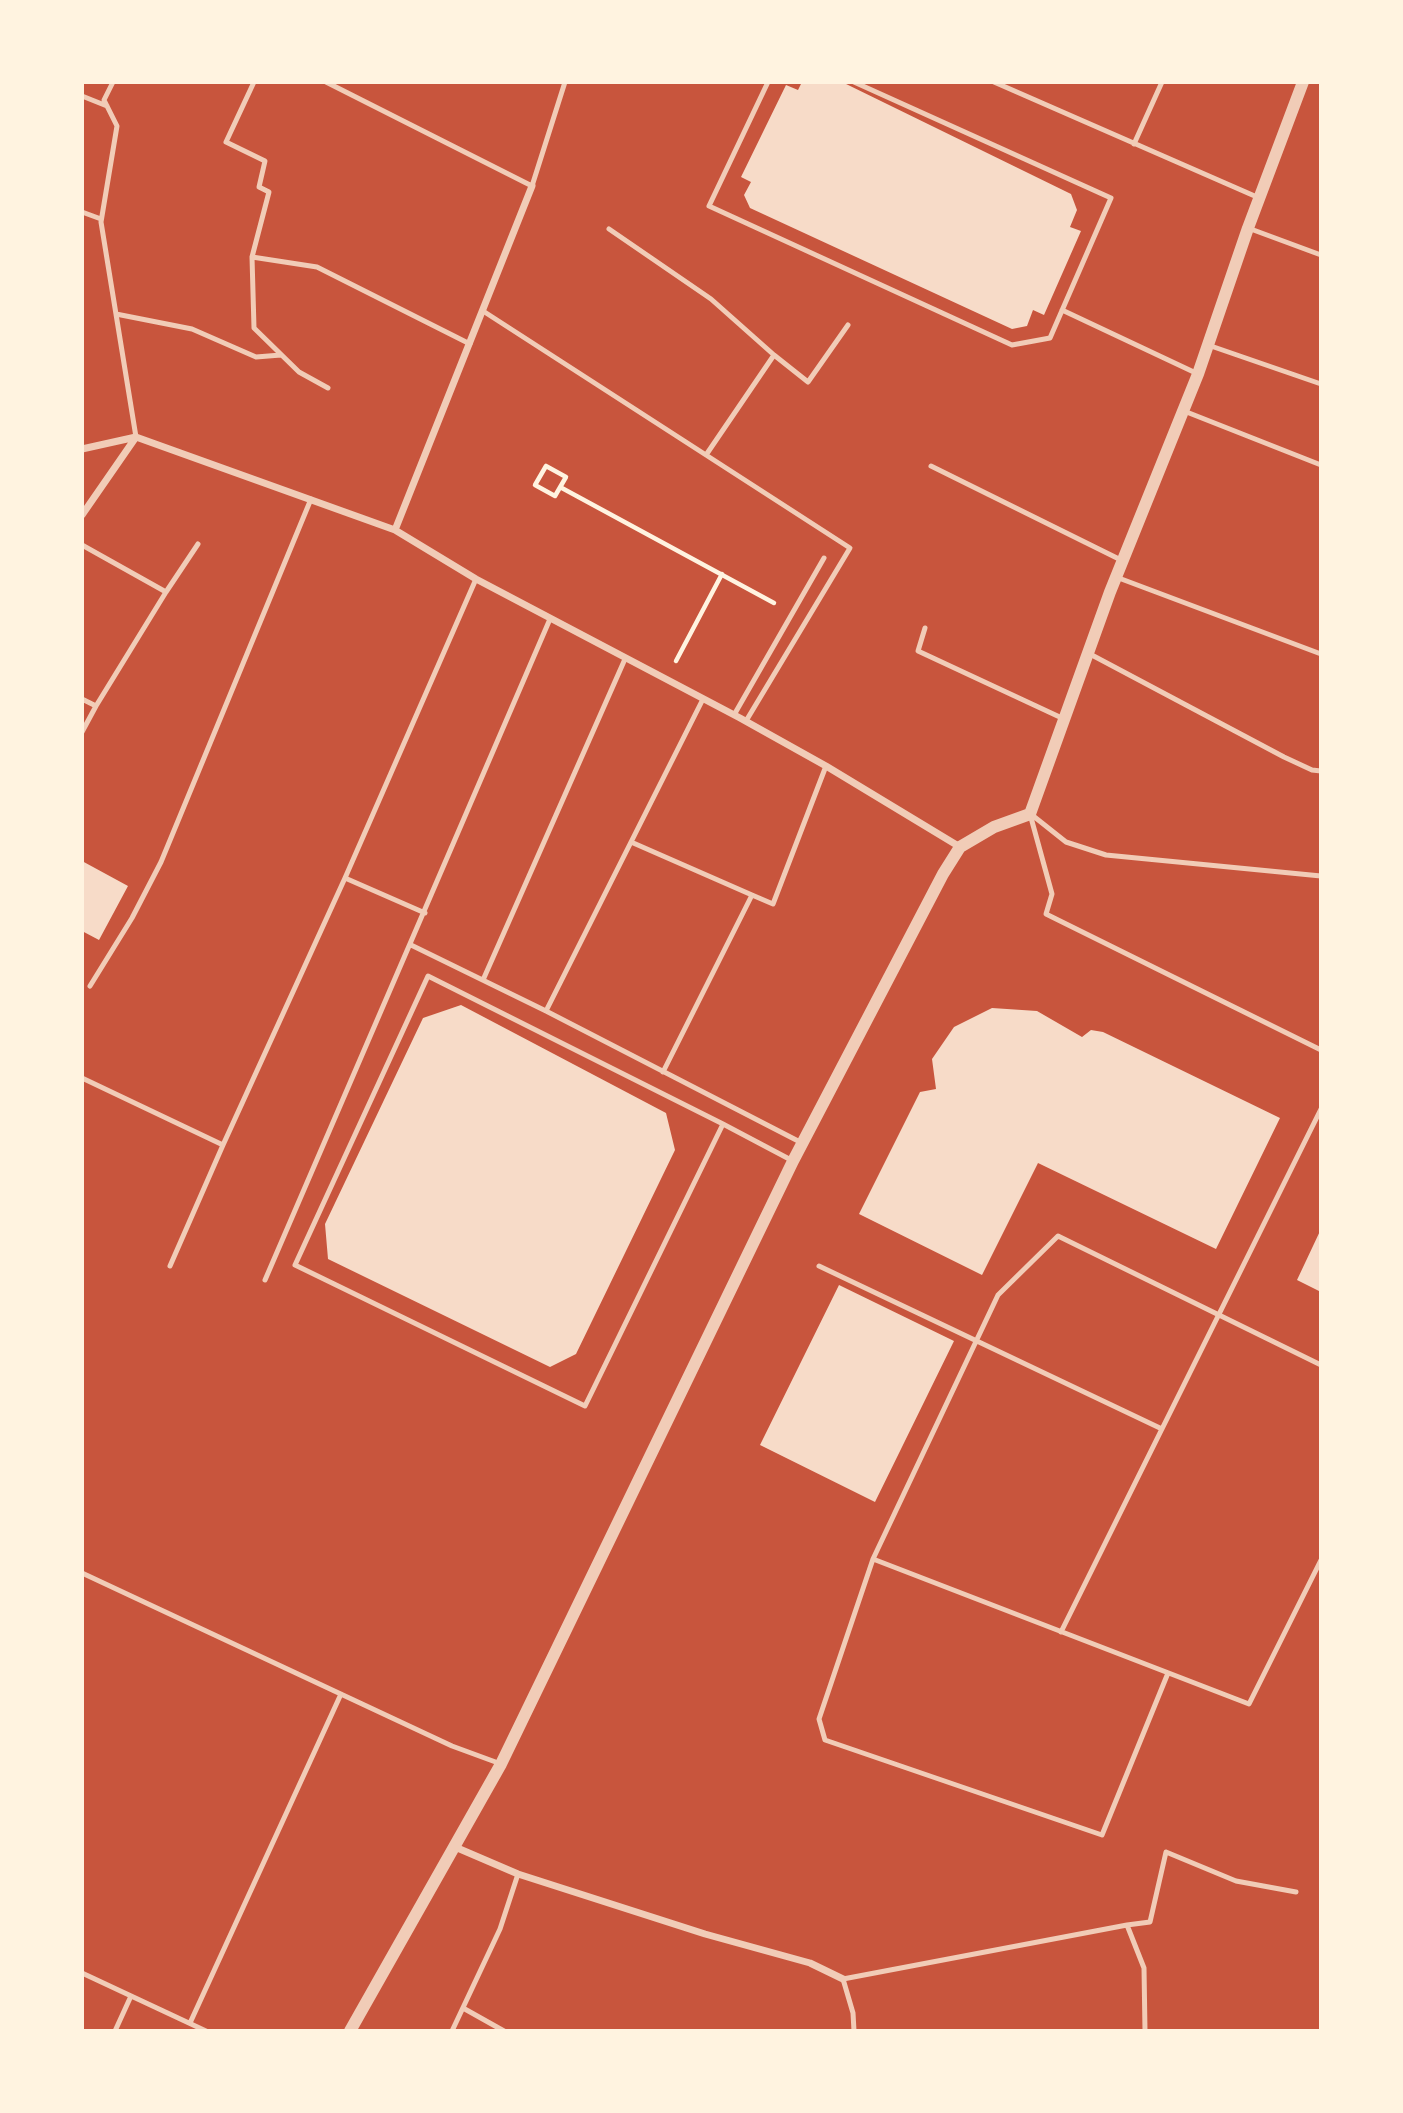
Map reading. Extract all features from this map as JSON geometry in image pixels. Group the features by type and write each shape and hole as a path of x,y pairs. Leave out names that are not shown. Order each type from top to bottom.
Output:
{"street":[{"path":"350,2031 501,1763 793,1161 943,874 960,847 994,827 1030,814 1116,577 1198,374 1248,228 1303,82"},
{"path":"395,530 532,186"},
{"path":"82,515 136,437"},
{"path":"82,449 136,437 395,530 476,579 826,766 960,847"},
{"path":"455,1847 518,1874 705,1934 810,1963 843,1979"}],"lane":[{"path":"113,82 104,100 117,126 101,219 136,437"},
{"path":"254,82 226,142 265,161 259,187 269,192 252,257 254,328 299,372 328,388"},
{"path":"327,82 532,186 565,82"},
{"path":"768,82 709,206 1012,345 1050,338 1111,198 854,82"},
{"path":"994,82 1259,198"},
{"path":"1134,144 1162,82"},
{"path":"82,96 107,106"},
{"path":"82,212 101,219"},
{"path":"1248,228 1321,255"},
{"path":"609,229 711,299 808,382 848,325"},
{"path":"252,257 317,267 470,344"},
{"path":"1062,310 1198,374"},
{"path":"483,311 850,548 746,722"},
{"path":"116,314 192,329 256,357 281,355"},
{"path":"1208,345 1321,384"},
{"path":"706,455 774,355"},
{"path":"1184,411 1321,465"},
{"path":"931,466 1123,561"},
{"path":"82,989 90,986 132,918 162,862 312,498"},
{"path":"82,732 198,544"},
{"path":"82,545 166,592"},
{"path":"734,715 824,558"},
{"path":"1116,577 1321,654"},
{"path":"170,1266 476,579"},
{"path":"265,1280 550,619"},
{"path":"925,628 918,651 1064,719"},
{"path":"1088,653 1284,757 1312,770 1321,771"},
{"path":"483,980 625,659"},
{"path":"82,699 96,706"},
{"path":"546,1011 703,699"},
{"path":"631,842 773,904 826,766"},
{"path":"1030,814 1066,842 1106,855 1321,876"},
{"path":"1030,814 1052,894 1046,914 1321,1051"},
{"path":"345,878 425,913"},
{"path":"663,1072 752,895"},
{"path":"411,945 803,1143"},
{"path":"723,1124 585,1406 295,1265 428,976 723,1124 793,1161"},
{"path":"82,982 90,986"},
{"path":"82,1078 223,1145"},
{"path":"1061,1632 1321,1109"},
{"path":"1168,1673 1102,1835 825,1740 819,1719 873,1559 998,1295 1058,1236 1321,1364"},
{"path":"819,1266 1162,1429"},
{"path":"873,1559 1249,1704 1321,1560"},
{"path":"82,1573 452,1746 501,1763"},
{"path":"190,2024 341,1694"},
{"path":"854,2031 853,2013 843,1979 1150,1922 1166,1852 1236,1881 1296,1892"},
{"path":"452,2031 500,1929 518,1874"},
{"path":"1127,1925 1144,1968 1145,2031"},
{"path":"82,1973 206,2031"},
{"path":"115,2031 131,1996"},
{"path":"463,2008 504,2031"}],"path":[{"path":"545,466 566,477 560,487 555,496 535,485 545,466"},
{"path":"560,487 793,613"},
{"path":"666,680 722,574"}],"building":[{"path":"802,82 842,82 1071,194 1077,210 1070,227 1081,231 1044,315 1033,310 1027,326 1012,329 750,208 744,195 751,182 741,177 786,85 798,90"},
{"path":"82,861 128,886 99,940 82,931"},
{"path":"461,1005 666,1113 675,1150 576,1354 550,1367 328,1259 325,1224 423,1018"},
{"path":"992,1008 1037,1011 1082,1037 1091,1030 1103,1032 1280,1118 1216,1249 1038,1163 982,1275 859,1214 920,1092 936,1089 932,1059 954,1027"},
{"path":"1321,1229 1321,1292 1297,1280"},
{"path":"839,1285 954,1341 875,1502 760,1445"}]}
